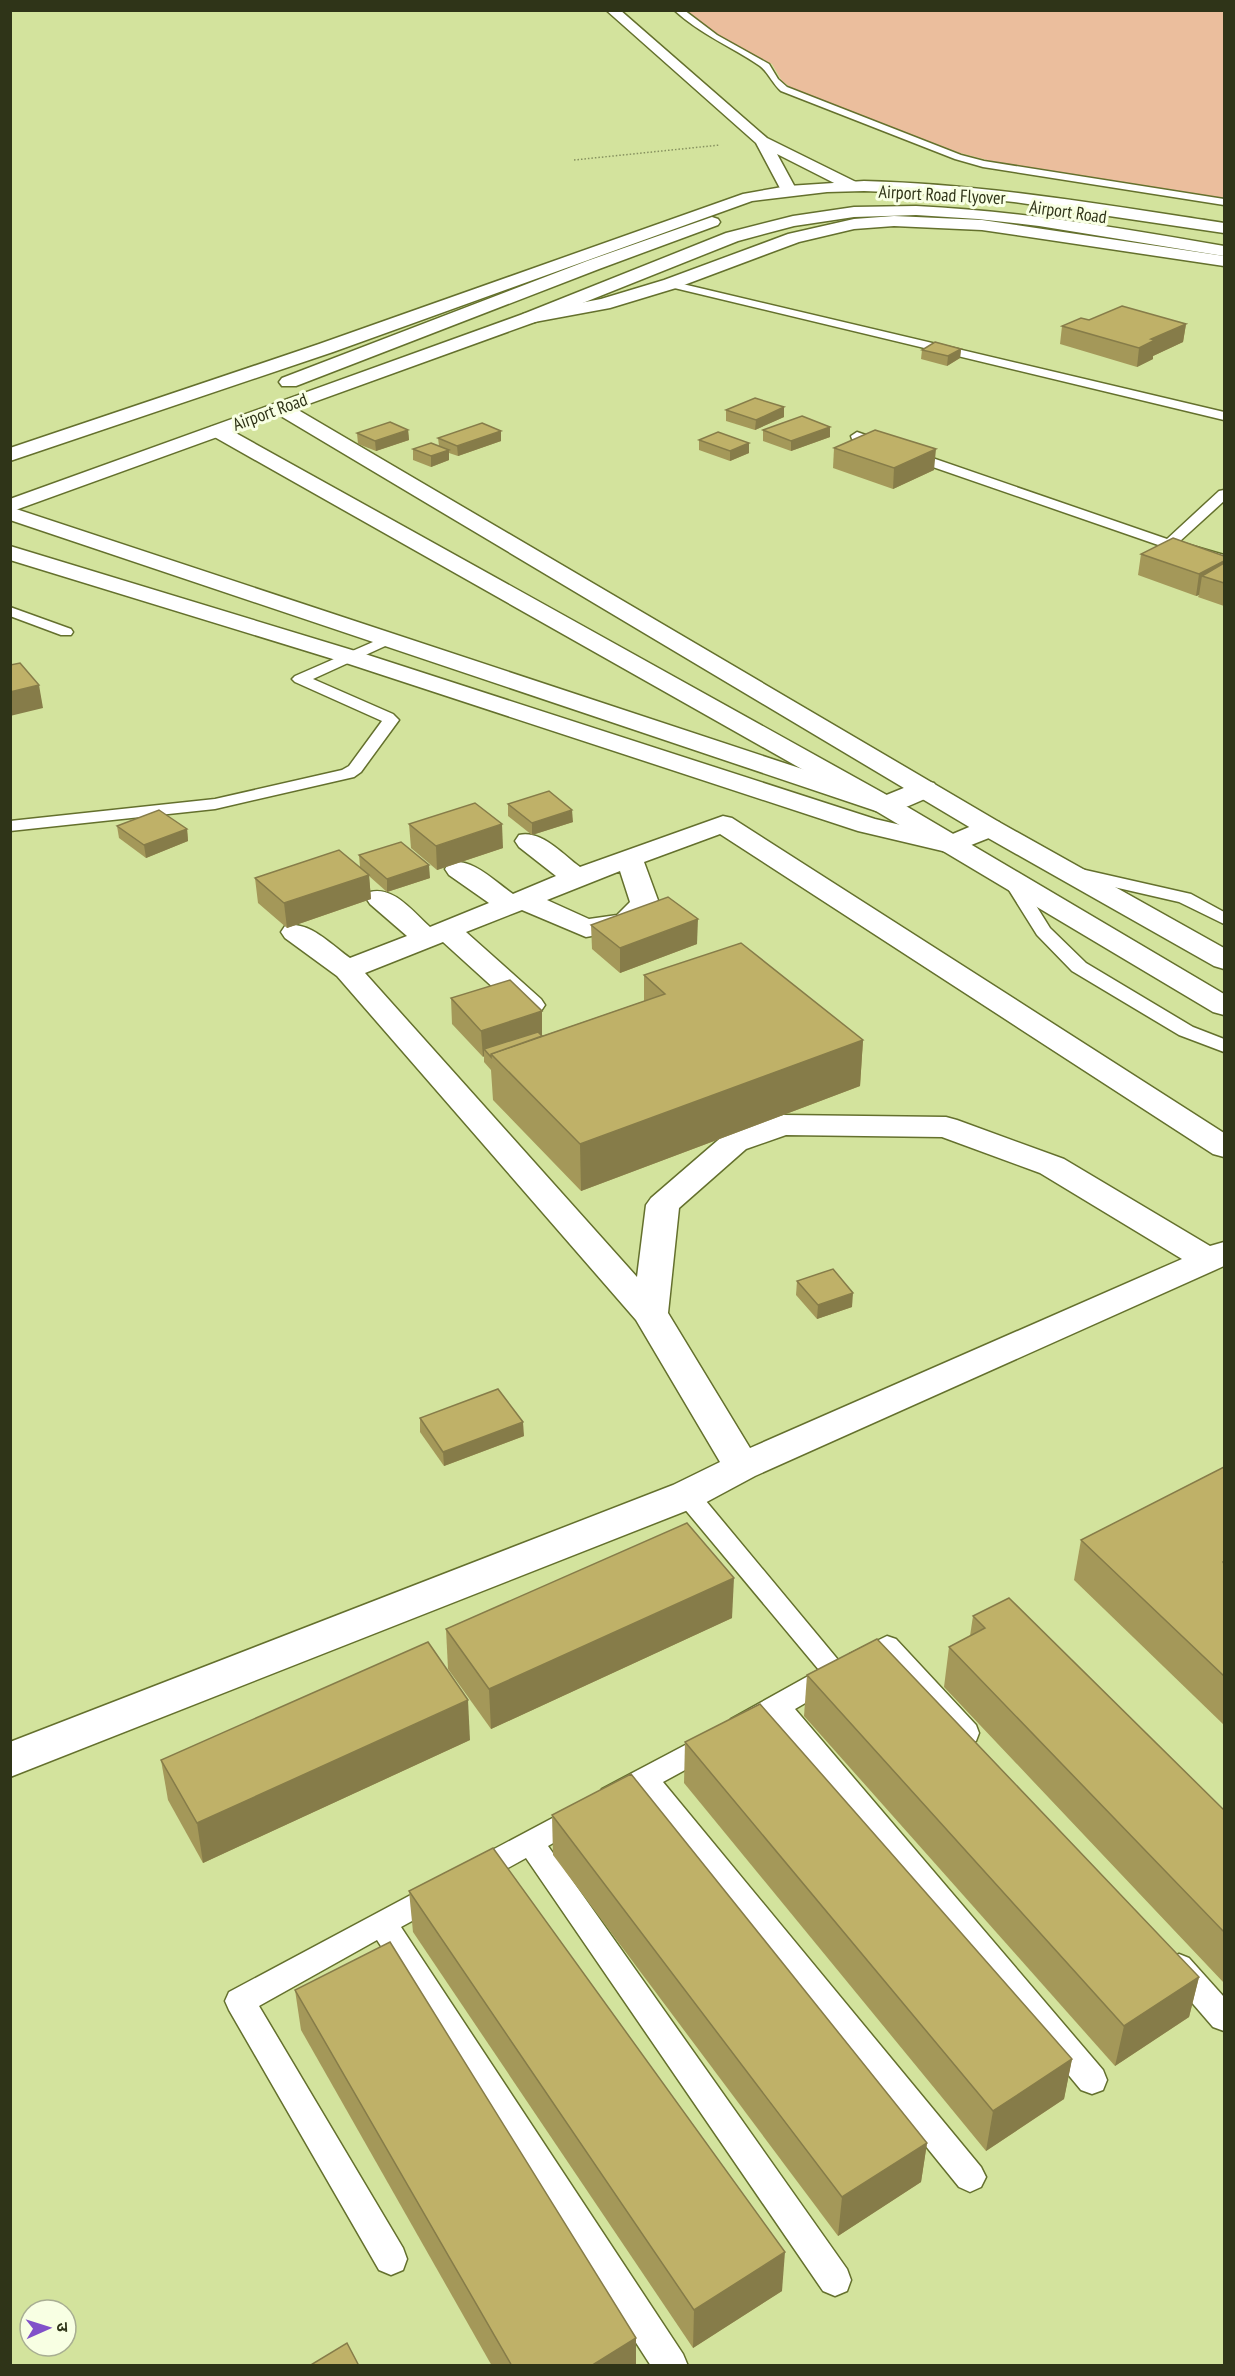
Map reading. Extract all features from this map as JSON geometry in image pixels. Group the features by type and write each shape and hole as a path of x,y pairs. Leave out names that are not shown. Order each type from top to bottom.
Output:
{"street":[{"path":"612,10 762,141 850,185"},
{"path":"762,141 788,189"},
{"path":"10,455 326,348 726,203 788,189 850,185 914,186 964,190 1224,228"},
{"name":"Airport Road","path":"10,506 218,431 277,398 582,269 713,221 760,208 801,200 874,195 960,197 1224,234"},
{"name":"Airport Road Flyover","path":"529,318 763,226 810,216 855,211 952,211 1224,251"},
{"path":"529,318 604,304 670,285 794,238 854,224 894,220 982,225 1224,261"},
{"name":"Airport Road","path":"277,398 529,318"},
{"path":"277,398 990,828 1224,960"},
{"path":"218,431 885,805 1224,1006"},
{"path":"10,513 885,805 925,789"},
{"path":"10,554 350,657 867,825 951,845 990,828"},
{"path":"347,970 576,878 723,824 1224,1147"},
{"path":"529,841 576,878"},
{"path":"459,869 517,902 586,928 627,922 645,903 629,859"},
{"path":"380,898 436,933 530,1005"},
{"path":"295,932 347,970 650,1313 742,1467"},
{"path":"650,1313 663,1204 735,1142 783,1125 946,1127 1052,1166 1216,1256"},
{"path":"10,1760 687,1495 742,1467 1216,1256"}],"lane":[{"path":"678,10 714,37 766,66 775,81 784,88 958,157 983,164 1224,202"},
{"path":"670,285 1224,416"},
{"path":"856,436 1169,544 1224,560"},
{"path":"1169,544 1224,494"},
{"path":"10,611 66,632"},
{"path":"10,826 215,804 352,772 391,720 300,679 389,639"},
{"path":"1063,870 1185,898 1224,919"},
{"path":"1011,879 1043,931 1079,967 1186,1031 1224,1046"},
{"path":"687,1495 836,1673"},
{"path":"391,2259 240,2001 887,1646 983,1752"},
{"path":"777,1706 1092,2080"},
{"path":"644,1779 970,2177"},
{"path":"530,1842 835,2280"},
{"path":"382,1923 671,2366"},
{"path":"1160,1947 1224,2018"}],"path":[{"path":"574,160 762,141"}],"shaded area":[{"path":"685,11 1224,11 1224,198 991,161 960,153 793,89 782,81 772,64 719,36"}],"building":[{"path":"1122,306 1186,324 1151,339 1155,340 1139,348 1062,326 1081,318 1089,320"},
{"path":"935,342 961,349 948,356 922,350"},
{"path":"755,398 784,407 756,420 726,410"},
{"path":"802,416 830,427 791,441 763,430"},
{"path":"390,422 408,430 375,441 357,433"},
{"path":"482,423 501,431 457,446 438,438"},
{"path":"875,430 936,449 894,468 834,448"},
{"path":"718,432 749,443 730,451 699,440"},
{"path":"431,443 449,450 431,456 413,449"},
{"path":"1173,538 1224,556 1224,561 1199,574 1141,554"},
{"path":"1224,563 1224,583 1202,576"},
{"path":"20,663 39,685 10,692 10,665"},
{"path":"549,791 572,810 532,823 508,804"},
{"path":"475,803 502,824 436,846 409,824"},
{"path":"159,810 187,829 144,845 117,826"},
{"path":"401,842 429,865 387,879 359,855"},
{"path":"339,850 369,875 284,903 255,878"},
{"path":"668,897 698,919 620,948 591,925"},
{"path":"741,943 863,1040 580,1144 491,1054 665,994 644,975"},
{"path":"510,980 542,1011 481,1031 451,998"},
{"path":"538,1032 542,1036 491,1054 491,1057 484,1049"},
{"path":"833,1269 853,1293 818,1305 797,1281"},
{"path":"498,1389 523,1422 443,1452 420,1418"},
{"path":"1224,1467 1223,1562 1224,1676 1081,1540"},
{"path":"687,1523 734,1578 489,1689 446,1629"},
{"path":"1009,1598 1224,1810 1224,1932 949,1647 985,1628 973,1616"},
{"path":"877,1639 1199,1977 1124,2026 807,1675"},
{"path":"428,1642 468,1700 197,1823 161,1760"},
{"path":"760,1704 1072,2059 993,2111 685,1742"},
{"path":"631,1774 927,2143 842,2197 552,1815"},
{"path":"493,1848 785,2252 694,2310 409,1891"},
{"path":"390,1942 636,2338 591,2366 512,2366 295,1990"},
{"path":"347,2343 359,2366 309,2366"}]}
